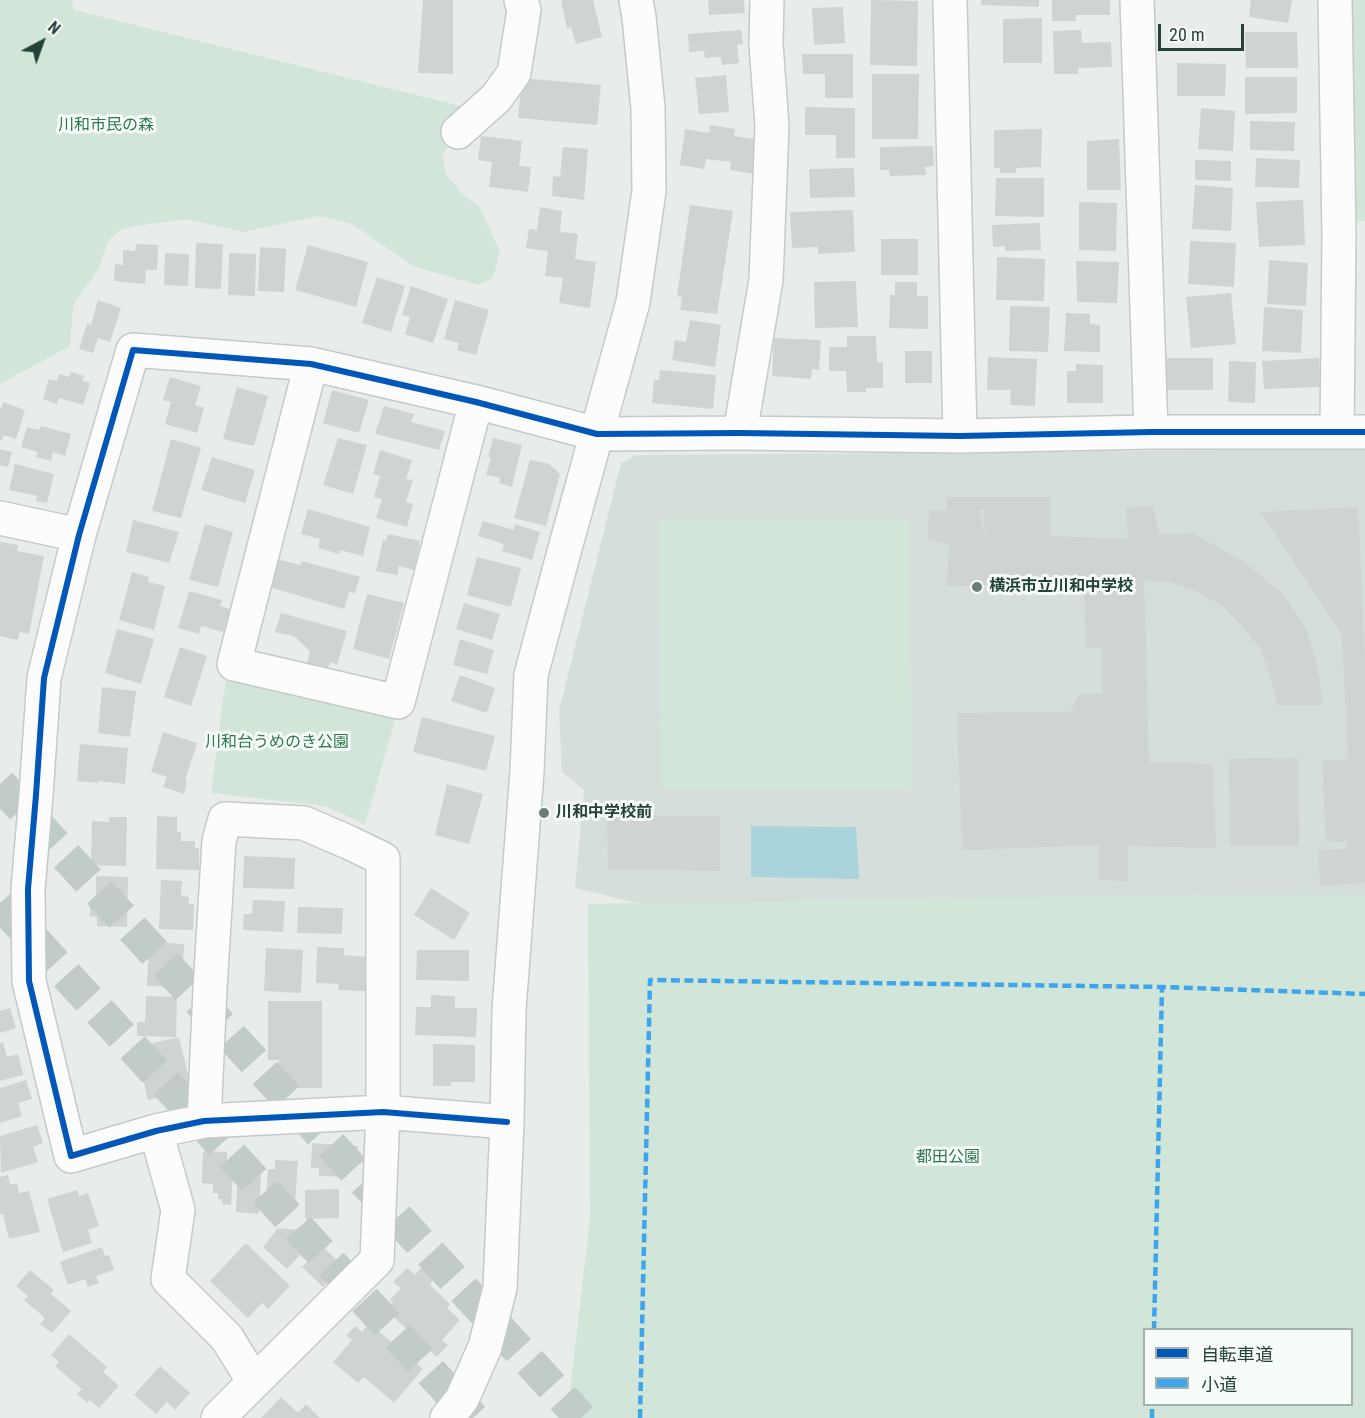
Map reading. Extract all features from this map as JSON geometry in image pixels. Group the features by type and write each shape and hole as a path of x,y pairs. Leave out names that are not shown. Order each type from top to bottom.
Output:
{"street":[{"path":"458,132 496,98 513,73 524,10 521,0"},
{"path":"447,1418 462,1399 485,1347 500,1288 509,1010 527,771 531,675 633,302 649,191 648,108 636,0"},
{"path":"740,433 766,280 772,126 766,44 767,0"},
{"path":"950,0 960,436"},
{"path":"1137,0 1151,432"},
{"path":"507,1122 383,1112 204,1121 156,1131 71,1155 29,981 28,889 44,678 80,535 133,350 311,364 476,402 597,434 960,436 1151,432 1351,432 1352,235 1335,0"},
{"path":"311,364 234,664 399,702 476,402"},
{"path":"0,518 80,535"},
{"path":"204,1121 219,841 225,819 304,823 383,859 383,1112 377,1260 218,1418"},
{"path":"156,1131 178,1210 168,1279 227,1338 254,1382"}],"shaded area":[{"name":"横浜市立川和中学校","path":"1365,449 1365,895 699,918 575,888 584,790 562,772 559,711 621,463 636,455"}],"green space":[{"name":"川和市民の森","path":"0,0 72,0 74,10 481,111 476,125 448,145 442,156 446,174 461,193 479,206 500,251 493,278 479,285 415,267 352,224 319,216 243,232 186,219 135,226 121,230 108,241 99,268 73,306 70,346 0,384"},
{"path":"1351,0 1365,0 1365,221 1355,221"},
{"path":"659,520 909,520 911,789 661,789"},
{"name":"川和台うめのき公園","path":"227,669 395,720 365,825 325,806 211,793"},
{"name":"都田公園","path":"1365,894 1365,1418 567,1418 590,1217 588,904"}],"water":[{"path":"751,826 856,827 859,879 751,877"}],"building":[{"path":"423,0 453,0 453,74 418,73"},
{"path":"593,0 602,37 576,44 571,27 567,28 561,1"},
{"path":"708,0 744,0 745,13 709,15"},
{"path":"871,0 918,1 917,66 870,65"},
{"path":"981,0 1039,0 1039,7 981,5"},
{"path":"1052,0 1110,0 1110,15 1076,15 1076,21 1052,21"},
{"path":"1251,0 1292,0 1288,23 1249,17"},
{"path":"843,7 845,43 814,45 812,8"},
{"path":"1042,18 1042,63 1003,63 1003,19"},
{"path":"741,30 743,44 737,45 739,63 722,65 721,57 705,58 704,51 689,52 688,34"},
{"path":"1081,30 1082,43 1111,42 1112,67 1078,68 1078,74 1054,74 1053,31"},
{"path":"1245,32 1297,32 1298,68 1246,68"},
{"path":"802,54 853,54 853,98 825,98 825,74 803,74"},
{"path":"1177,63 1226,64 1225,96 1177,96"},
{"path":"872,74 919,74 918,139 872,139"},
{"path":"726,75 729,112 699,114 695,78"},
{"path":"1245,77 1297,77 1297,113 1245,114"},
{"path":"522,78 601,85 597,125 518,118"},
{"path":"805,107 855,108 855,158 836,158 836,135 805,135"},
{"path":"1201,108 1235,111 1233,151 1198,149"},
{"path":"1250,121 1295,122 1294,151 1250,150"},
{"path":"710,125 735,129 734,136 760,140 755,174 730,170 731,162 706,159 704,169 680,165 685,129 709,133"},
{"path":"1042,129 1041,167 1016,168 1016,173 1000,173 1000,168 994,168 994,130"},
{"path":"481,136 522,141 519,166 531,167 528,192 489,187 492,162 478,160"},
{"path":"1119,139 1121,190 1087,190 1087,141"},
{"path":"933,146 934,166 925,167 926,175 890,176 889,170 880,170 880,147"},
{"path":"563,147 588,149 584,200 552,196 553,176 560,177"},
{"path":"1256,158 1300,160 1299,188 1255,187"},
{"path":"1195,160 1231,161 1231,181 1195,180"},
{"path":"854,168 855,197 810,198 809,169"},
{"path":"996,178 1044,178 1044,217 995,216"},
{"path":"1195,185 1233,188 1231,231 1192,229"},
{"path":"1303,200 1305,245 1259,247 1256,202"},
{"path":"1079,202 1117,203 1116,251 1079,250"},
{"path":"690,205 733,211 717,314 680,310 682,297 677,296"},
{"path":"540,207 562,211 560,232 578,234 575,259 596,262 590,308 559,303 563,278 545,276 548,251 526,248 529,229 537,230"},
{"path":"853,210 855,252 818,254 818,247 792,248 790,212"},
{"path":"1040,223 1041,250 1005,251 1005,246 993,247 992,225"},
{"path":"881,239 918,239 918,275 881,275"},
{"path":"1190,241 1236,243 1234,287 1188,284"},
{"path":"196,243 223,244 221,289 195,288"},
{"path":"136,244 158,245 157,270 146,270 145,284 114,281 115,264 123,265 123,250 135,251"},
{"path":"308,245 368,262 356,307 295,290"},
{"path":"260,247 286,249 284,292 258,291"},
{"path":"165,253 189,254 188,286 164,285"},
{"path":"229,253 256,254 255,296 228,295"},
{"path":"997,257 1045,259 1044,301 996,300"},
{"path":"1269,260 1308,263 1306,306 1267,304"},
{"path":"1076,261 1119,262 1117,303 1077,302"},
{"path":"377,277 405,286 391,332 362,323"},
{"path":"856,281 858,327 815,328 814,282"},
{"path":"895,282 917,282 917,296 928,296 928,329 889,328 890,295 895,295"},
{"path":"411,286 448,299 433,343 405,334 410,317 402,315"},
{"path":"1231,293 1236,344 1191,348 1186,297"},
{"path":"98,300 121,308 110,342 98,338 93,353 79,349 87,324 91,325"},
{"path":"455,300 489,310 476,355 457,350 459,343 444,339"},
{"path":"1010,306 1050,307 1048,352 1009,351"},
{"path":"1264,307 1303,310 1301,353 1262,351"},
{"path":"1066,313 1090,314 1090,324 1100,325 1100,352 1064,351"},
{"path":"690,320 721,325 715,367 672,360 675,340 686,342"},
{"path":"847,336 876,336 877,362 883,362 883,388 866,388 866,392 847,392 846,371 829,371 829,347 847,347"},
{"path":"774,338 821,340 819,370 812,369 811,379 772,376"},
{"path":"905,351 932,351 932,383 905,383"},
{"path":"988,357 1037,359 1035,406 1010,405 1011,390 987,390"},
{"path":"1167,358 1213,358 1213,390 1167,390"},
{"path":"1319,358 1320,387 1264,389 1262,361"},
{"path":"1229,361 1256,362 1255,403 1228,402"},
{"path":"1076,364 1103,365 1103,403 1067,403 1067,371 1076,371"},
{"path":"660,370 716,375 713,409 652,403 654,380 659,380"},
{"path":"71,372 84,376 82,381 90,383 83,405 59,398 57,404 43,399 49,379 57,381 59,374 69,377"},
{"path":"170,377 201,386 195,405 204,408 197,433 165,424 171,402 163,400"},
{"path":"237,387 268,396 254,446 223,439"},
{"path":"332,390 369,400 359,433 323,423"},
{"path":"3,402 25,410 16,439 4,435 0,440 0,408"},
{"path":"384,406 414,414 411,422 445,431 439,450 375,434"},
{"path":"41,426 71,434 65,456 53,452 51,461 36,457 38,452 21,447 27,427 39,430"},
{"path":"338,438 367,445 353,494 323,485"},
{"path":"493,438 522,445 512,487 499,483 500,478 486,475"},
{"path":"171,439 201,448 181,518 152,511"},
{"path":"0,449 12,452 8,467 0,465"},
{"path":"380,450 412,460 406,479 413,480 406,502 413,504 407,527 376,518 382,499 374,497 380,476 373,474"},
{"path":"212,457 255,470 245,503 201,490"},
{"path":"530,460 549,464 560,474 546,526 514,518"},
{"path":"15,464 54,474 47,503 36,501 37,496 9,490"},
{"path":"946,497 1050,497 1050,536 1128,539 1126,508 1153,506 1159,534 1193,533 1244,562 1283,594 1307,630 1318,669 1323,705 1277,705 1270,674 1260,648 1221,605 1196,591 1172,583 1144,580 1149,762 1213,764 1216,848 1128,846 1128,881 1098,880 1099,845 962,850 957,713 1070,712 1080,694 1102,693 1102,648 1086,648 1084,583 947,586 949,545 928,539 929,511 946,510","holes":["979,510 984,510 985,536"]},
{"path":"1358,507 1365,661 1365,883 1320,886 1318,850 1347,849 1347,841 1326,842 1322,761 1348,759 1342,635 1261,512"},
{"path":"308,509 370,527 363,556 340,550 339,554 318,548 320,539 301,534"},
{"path":"133,520 179,532 169,563 126,552"},
{"path":"483,521 514,530 515,524 540,532 532,560 502,551 504,544 478,536"},
{"path":"205,524 233,532 218,587 189,580"},
{"path":"388,534 420,541 414,570 399,566 397,575 376,571 383,540 386,541"},
{"path":"0,542 18,545 17,551 44,556 29,634 20,632 18,640 0,636"},
{"path":"477,557 521,568 511,607 467,595"},
{"path":"277,559 300,565 302,561 360,577 355,593 349,592 344,609 269,587"},
{"path":"132,572 149,577 148,582 165,586 154,630 119,620"},
{"path":"189,591 222,600 220,606 230,609 223,632 201,626 199,634 178,628"},
{"path":"367,594 404,603 389,659 353,649"},
{"path":"464,603 500,614 492,640 456,629"},
{"path":"281,613 347,631 337,665 330,662 328,669 307,663 310,651 294,636 275,632"},
{"path":"117,629 154,639 141,684 105,673"},
{"path":"460,639 494,650 487,674 453,665"},
{"path":"180,647 207,656 191,706 164,697"},
{"path":"460,675 495,688 487,713 451,701"},
{"path":"102,687 136,691 130,737 98,733"},
{"path":"422,717 495,736 486,771 413,752"},
{"path":"163,732 197,743 185,780 187,781 184,794 163,787 167,777 151,772"},
{"path":"80,744 128,748 125,784 77,781"},
{"path":"1298,758 1299,846 1230,846 1229,759"},
{"path":"447,784 483,794 469,844 435,835"},
{"path":"157,816 177,817 177,832 181,832 181,841 195,841 195,848 199,848 199,870 156,869"},
{"path":"607,816 720,816 720,871 608,869"},
{"path":"109,817 127,817 126,866 91,865 92,821 109,822"},
{"path":"244,856 295,858 294,889 243,888"},
{"path":"96,876 128,877 127,927 97,926 97,917 90,916 90,901 96,901"},
{"path":"161,880 182,881 181,896 189,897 189,904 194,904 193,930 159,929"},
{"path":"431,888 470,913 454,940 414,915"},
{"path":"253,900 285,901 283,932 243,930 244,914 252,914"},
{"path":"298,907 343,908 342,934 297,933"},
{"path":"149,942 184,944 182,987 147,986"},
{"path":"317,947 344,948 344,955 366,957 365,991 338,990 339,984 316,983"},
{"path":"266,948 303,950 301,993 264,991"},
{"path":"417,950 469,950 469,981 416,980"},
{"path":"431,995 455,996 455,1008 477,1008 476,1037 415,1035 416,1007 431,1007"},
{"path":"146,996 177,997 176,1037 137,1036 137,1022 145,1022"},
{"path":"268,1001 322,1001 322,1088 290,1088 290,1078 279,1077 279,1060 268,1060"},
{"path":"10,1008 16,1028 0,1033 0,1011"},
{"path":"179,1037 192,1091 148,1100 136,1047"},
{"path":"3,1042 7,1057 18,1054 23,1075 0,1081 0,1043"},
{"path":"433,1044 475,1045 475,1082 451,1082 451,1086 433,1086"},
{"path":"26,1080 32,1099 18,1103 22,1116 0,1123 0,1088"},
{"path":"37,1125 43,1143 33,1147 38,1162 1,1173 0,1136"},
{"path":"312,1143 358,1146 357,1165 347,1165 347,1177 319,1176 319,1168 311,1168"},
{"path":"203,1151 227,1152 227,1171 233,1171 231,1205 222,1204 222,1199 218,1199 218,1193 213,1193 213,1184 202,1183"},
{"path":"275,1160 298,1161 295,1203 266,1201 268,1169 275,1169"},
{"path":"238,1164 250,1165 250,1173 261,1174 259,1214 236,1212"},
{"path":"8,1175 10,1185 17,1183 19,1193 29,1191 40,1232 9,1239 3,1214 0,1214 0,1177"},
{"path":"339,1189 339,1218 305,1219 305,1190"},
{"path":"77,1190 79,1196 88,1193 99,1226 88,1230 92,1243 63,1252 47,1199"},
{"path":"278,1228 321,1232 287,1269 263,1247"},
{"path":"246,1243 290,1286 268,1309 262,1303 248,1318 210,1281"},
{"path":"322,1246 343,1266 323,1287 302,1267"},
{"path":"102,1247 105,1256 109,1255 114,1270 96,1276 99,1283 88,1287 85,1279 68,1285 60,1262"},
{"path":"423,1266 435,1278 430,1285 450,1304 447,1308 460,1320 442,1340 448,1345 437,1357 386,1310 393,1302 390,1300 401,1288 393,1282 407,1268 415,1275"},
{"path":"30,1270 54,1290 51,1294 71,1311 52,1333 40,1324 45,1318 24,1300 28,1296 16,1286"},
{"path":"369,1323 423,1369 394,1403 364,1377 358,1383 333,1362 352,1340 346,1336 355,1326 362,1332"},
{"path":"69,1334 107,1367 103,1372 119,1386 99,1408 90,1400 87,1403 77,1394 82,1389 55,1366 59,1362 51,1355"},
{"path":"160,1366 190,1393 175,1410 167,1402 156,1414 134,1395"},
{"path":"281,1397 298,1413 306,1404 320,1418 261,1418"}],"tunnel":[{"path":"0,784 581,1418"},
{"path":"0,903 473,1418"}],"marked path":[{"path":"640,1418 650,980 1162,987 1365,994"},
{"path":"1154,1328 1162,987"},
{"path":"1152,1406 1152,1418"}],"cycle path":[{"path":"507,1122 383,1112 204,1121 156,1131 71,1156 29,981 28,889 44,678 79,535 133,350 311,364 476,402 597,434 960,436 1151,432 1365,432"}],"place":[{"name":"横浜市立川和中学校","path":"977,587"},
{"name":"川和中学校前","path":"544,813"}]}
